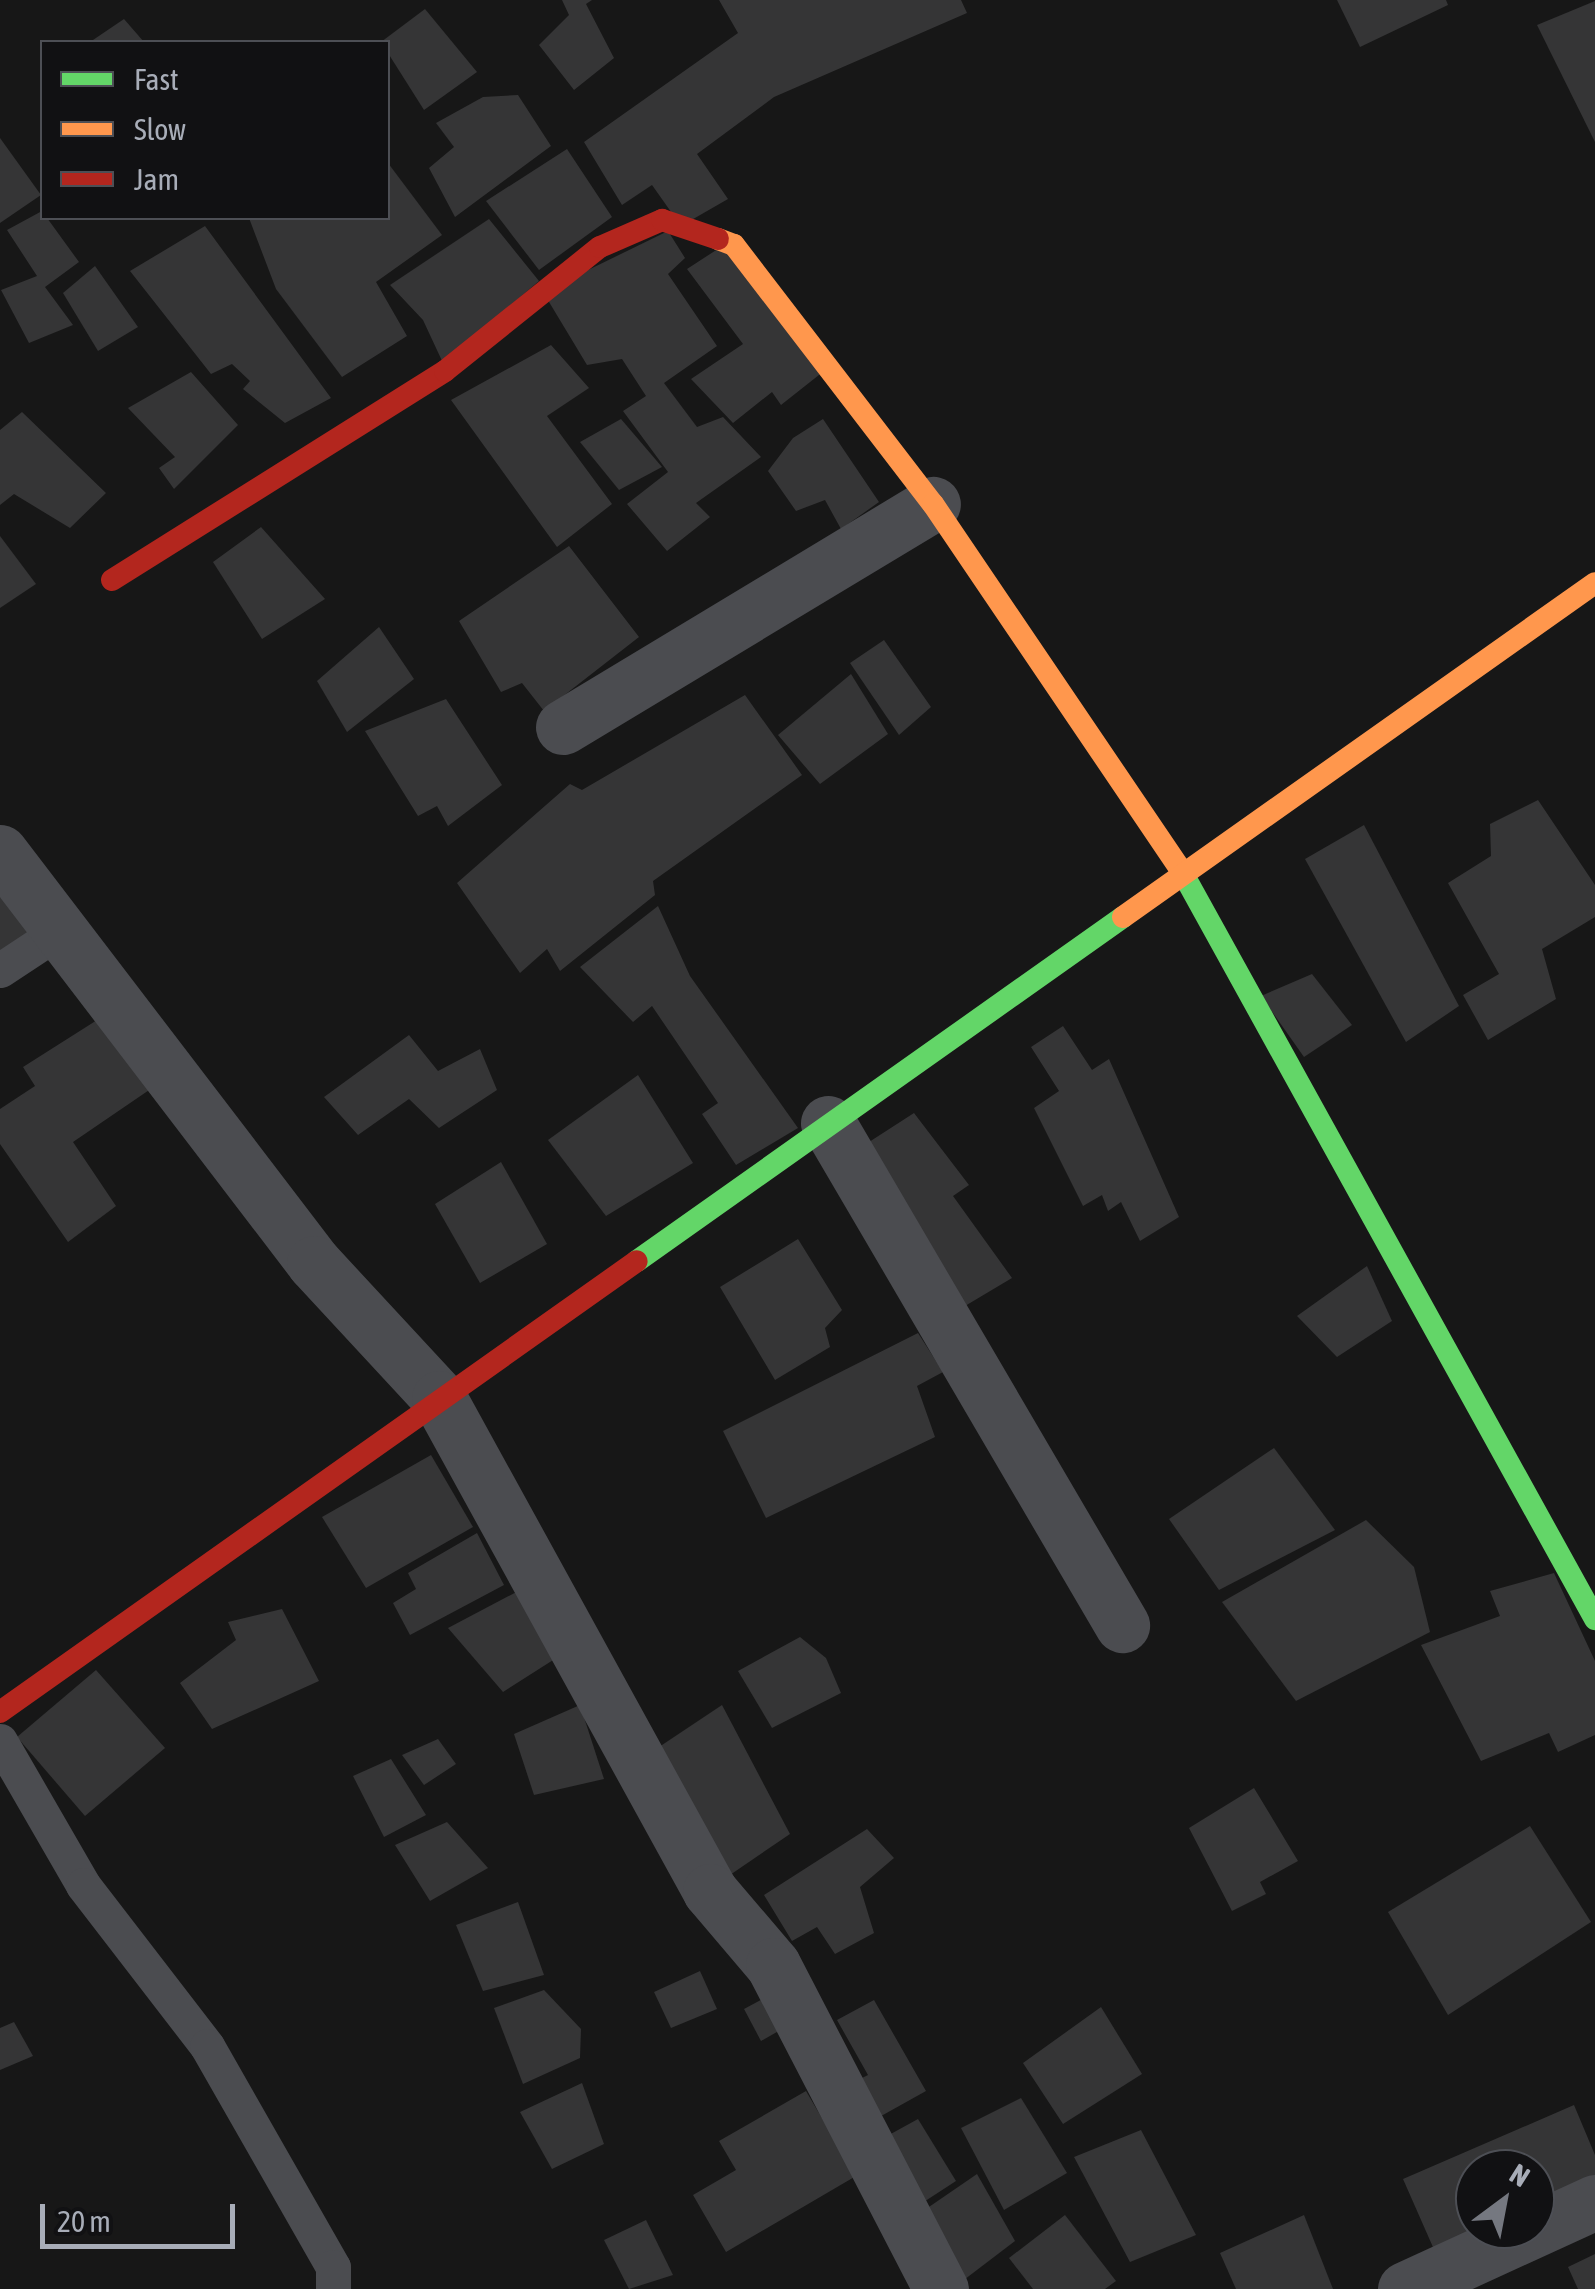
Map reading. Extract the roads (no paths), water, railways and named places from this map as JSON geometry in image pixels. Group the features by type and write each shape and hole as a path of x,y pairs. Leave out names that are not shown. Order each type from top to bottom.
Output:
{"street":[{"path":"112,580 445,371 600,247 662,220 734,246 933,504 1183,873 1595,1619"},
{"path":"563,726 933,504"},
{"path":"0,1712 1595,583"},
{"path":"0,852 314,1263 439,1398 710,1891 773,1965 941,2289"},
{"path":"828,1124 1122,1625"},
{"path":"1406,2289 1595,2202"}],"lane":[{"path":"0,970 61,930"},
{"path":"0,1741 83,1885 207,2046 333,2267 333,2289"}]}
